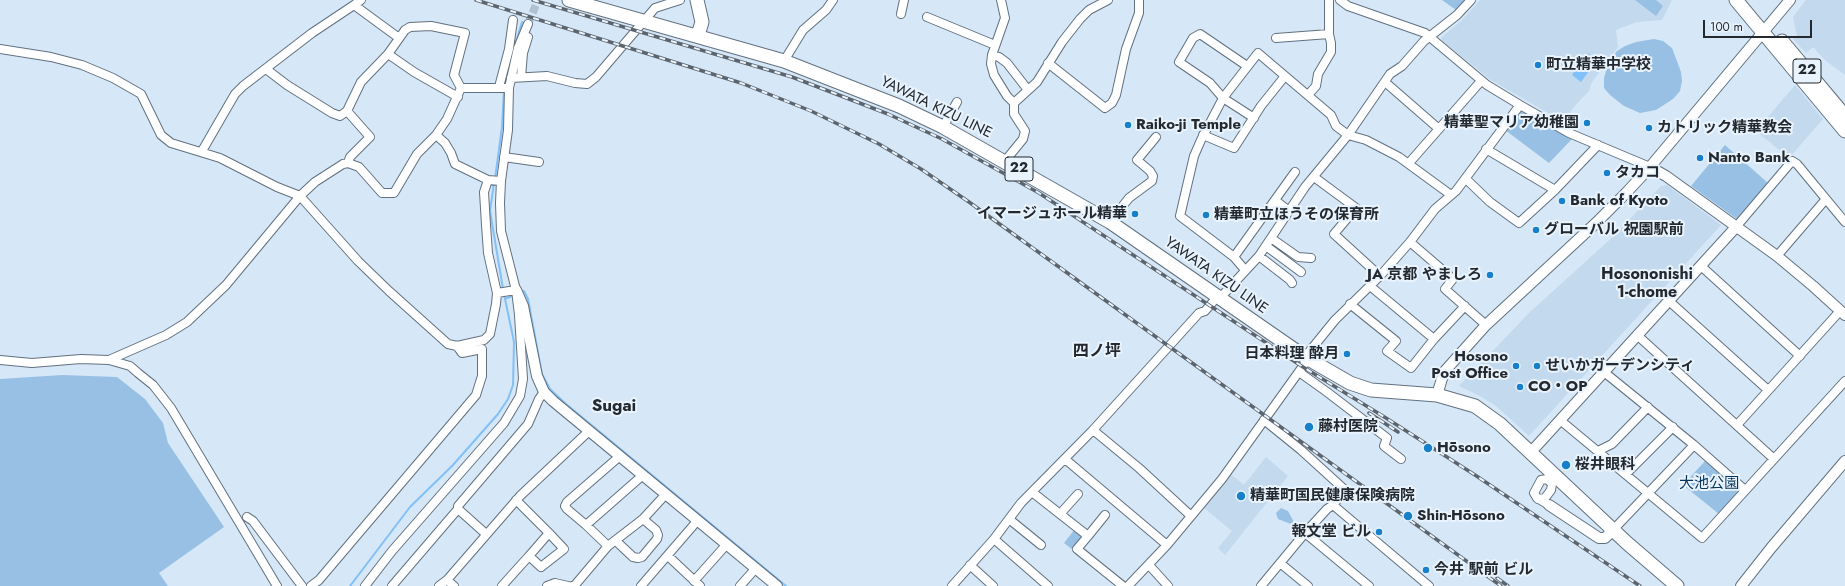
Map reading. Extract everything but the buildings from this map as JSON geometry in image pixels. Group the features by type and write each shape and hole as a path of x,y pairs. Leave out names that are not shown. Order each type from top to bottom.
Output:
{"main road":[{"name":"YAWATA KIZU LINE","path":"569,0 698,35 784,61 856,87 899,106 943,127 1005,161 1110,222 1219,296 1306,358 1350,383 1363,388 1437,395 1467,403 1482,410 1531,452 1613,530 1677,586"},
{"path":"697,0 702,22 698,35"},
{"name":"22","path":"1736,0 1766,29 1845,116"},
{"name":"22","path":"1748,0 1766,29 1845,131"}],"street":[{"path":"511,78 547,76 575,83 587,84 596,77 655,8 680,0"},
{"path":"784,61 803,30 826,10 833,0"},
{"path":"901,14 904,0"},
{"path":"1001,0 1005,18 995,45 991,64 994,74 1010,100 1014,103"},
{"path":"1005,161 1023,139 1025,131 1014,114 1014,103 1037,82 1062,42 1080,19 1089,10 1108,0"},
{"path":"1048,63 1105,108 1112,103 1116,95 1126,49 1139,13 1139,0"},
{"path":"1308,95 1316,86 1318,74 1330,57 1331,42 1328,34 1330,0"},
{"path":"1340,0 1348,6 1425,33 1428,38 1481,81 1520,105 1569,133 1650,167 1666,176 1776,256 1843,313 1800,356 1737,425"},
{"path":"952,586 994,539 1032,492 1066,459 1199,313 1205,311 1259,256 1289,211 1348,135 1390,74 1402,66 1428,38 1457,15 1471,0"},
{"path":"1437,395 1444,372 1486,325 1596,223 1650,167 1790,0"},
{"path":"202,151 235,94 312,33 358,3 400,38"},
{"path":"927,17 995,45"},
{"path":"0,49 51,57 82,65 113,78 140,94 161,135 166,140 178,146 202,151 220,158 277,187 300,196 353,256 389,291 448,344 456,346 484,340 490,334 499,293 488,246 484,192 494,181 504,157 508,130 504,87 513,20"},
{"path":"504,87 511,78 518,48 530,25 523,53 521,77"},
{"path":"266,69 287,85 332,113 340,116 347,111 360,82 388,54 410,27 431,26 465,33 454,75 462,88"},
{"path":"1247,66 1200,34 1192,38 1179,62 1210,83 1223,98 1254,118"},
{"path":"1276,38 1328,34"},
{"path":"1245,270 1234,257 1180,216 1194,156 1203,135 1223,98 1258,53 1331,115 1336,126 1348,135 1366,140 1409,163 1451,196"},
{"path":"388,54 414,72 458,97"},
{"path":"992,55 999,57 1007,63 1028,90"},
{"path":"1203,135 1234,148 1261,106 1285,76"},
{"path":"1409,163 1481,81"},
{"path":"1385,82 1439,129"},
{"path":"462,88 504,87"},
{"path":"109,360 166,335 186,322 226,285 300,196 315,182 343,164 348,163 359,167 382,193 394,193 417,154 436,135 462,88"},
{"path":"943,127 957,102"},
{"path":"1128,586 1167,545 1222,479 1299,372 1306,358 1326,330 1350,304 1380,276 1410,242 1435,209 1451,196 1466,179 1486,149 1520,105"},
{"path":"347,111 370,137 350,157 348,163"},
{"path":"436,135 448,148 455,164 494,181"},
{"path":"1110,222 1129,198 1152,182 1153,176 1150,171 1137,160 1156,137"},
{"path":"1466,179 1490,202 1519,222 1555,190 1598,145"},
{"path":"1486,149 1555,190"},
{"path":"504,157 539,162"},
{"path":"1531,452 1736,227 1792,161 1797,164 1845,222"},
{"path":"1234,257 1276,201 1295,172"},
{"path":"1314,177 1356,208 1334,234 1380,276"},
{"path":"365,586 392,551 504,423 520,396 523,379 513,290 501,231 494,181"},
{"path":"1776,256 1826,199"},
{"path":"1276,201 1289,211"},
{"path":"1271,238 1300,258 1311,258"},
{"path":"1410,242 1453,279 1444,289 1486,325"},
{"path":"1266,246 1301,272"},
{"path":"1259,256 1292,283"},
{"path":"1701,266 1800,356"},
{"path":"1370,286 1434,339"},
{"path":"499,293 513,290"},
{"path":"513,290 523,306 537,376 544,392 777,586"},
{"path":"1669,300 1768,390"},
{"path":"1350,304 1396,341 1388,351 1410,368 1434,339 1465,306"},
{"path":"1637,335 1774,459"},
{"path":"311,586 324,574 476,395 482,376 482,349 462,353 456,346"},
{"path":"0,360 32,363 81,359 109,360 130,366 138,372 153,385 171,408 277,586"},
{"path":"1299,372 1387,438 1384,446 1401,459"},
{"path":"1604,372 1694,445 1745,490"},
{"path":"1560,420 1702,538 1845,381"},
{"path":"392,586 528,424 539,399 544,392"},
{"path":"1598,452 1612,444 1648,407"},
{"path":"1261,586 1305,533 1327,508 1334,504 1345,490 1301,450 1264,420"},
{"path":"1626,474 1673,428"},
{"path":"1093,430 1139,468 1191,516"},
{"path":"439,586 447,580 516,500 589,431"},
{"path":"1548,501 1552,484 1544,479 1535,490 1534,496 1538,499 1548,501 1599,538 1605,538 1694,445"},
{"path":"608,546 565,506 567,502 620,456"},
{"path":"1066,459 1167,545"},
{"path":"1741,586 1770,548 1845,461"},
{"path":"586,525 642,475"},
{"path":"1032,492 1088,536"},
{"path":"572,586 575,585 608,546 643,519 666,494"},
{"path":"1060,514 1078,494"},
{"path":"516,500 564,549 541,567 529,556"},
{"path":"1334,504 1429,586"},
{"path":"458,509 486,534"},
{"path":"1105,514 1077,549 1123,586"},
{"path":"247,517 253,521 302,586"},
{"path":"616,541 633,557 642,557 657,539 658,535 656,530 643,519"},
{"path":"1009,519 1041,545"},
{"path":"646,584 698,520"},
{"path":"502,586 549,533"},
{"path":"1305,533 1369,586"},
{"path":"994,539 1048,586"},
{"path":"668,556 697,584 727,544"},
{"path":"1280,563 1308,586"},
{"path":"970,565 993,586"},
{"path":"1149,565 1168,586"},
{"path":"740,586 756,568"},
{"path":"447,580 454,586"},
{"path":"547,586 555,583 568,586"}],"shaded area":[{"name":"町立精華中学校","path":"1480,0 1672,0 1662,20 1637,22 1616,30 1618,47 1592,82 1589,91 1572,109 1565,123 1491,80 1441,40 1442,37 1461,21"},
{"path":"1806,0 1845,0 1845,75 1826,61 1813,47 1806,53 1793,39 1797,36 1793,17"},
{"path":"1588,53 1597,60 1581,82 1572,75"},
{"path":"1795,85 1823,119 1789,158 1756,131"},
{"path":"1667,185 1721,225 1529,436 1496,406 1459,386 1530,312 1615,235 1661,186"},
{"name":"精華町国民健康保険病院","path":"1266,457 1288,476 1225,555 1218,548 1232,531 1203,507 1228,472 1244,485"}],"green space":[{"path":"1442,0 1465,0 1456,10"},
{"path":"1635,0 1656,0 1663,6 1656,16"},
{"path":"1654,39 1663,41 1672,48 1681,72 1682,81 1680,91 1673,99 1656,110 1640,113 1624,106 1610,95 1604,88 1604,78 1609,62 1617,51 1636,42"},
{"path":"1523,111 1573,138 1549,163 1505,130 1518,113"},
{"path":"1725,145 1768,183 1737,219 1691,186"},
{"path":"62,375 117,377 145,399 163,423 168,443 224,527 159,573 168,586 0,586 0,379"},
{"name":"大池公園","path":"1706,460 1738,488 1739,493 1719,514 1683,485"},
{"path":"1281,508 1288,511 1296,526 1278,519 1276,513"},
{"path":"1075,529 1081,534 1081,539 1073,550 1064,543"}],"waterway":[{"path":"511,58 522,22"},
{"path":"495,179 502,127 504,90"},
{"path":"494,183 490,211 503,289"},
{"path":"524,291 528,299 542,374 550,389 566,404 786,586"},
{"path":"350,586 410,507 453,465 498,414 508,399 513,385 514,342 504,294"},
{"path":"505,299 512,296"}],"tunnel":[{"path":"528,24 538,0"}],"railway":[{"path":"476,0 741,83 811,111 879,144 921,169 969,202 1501,586"},
{"path":"533,0 792,77 888,114 942,139 1039,193 1303,367 1475,475 1640,586"},
{"path":"1369,413 1398,432"},
{"path":"1497,578 1508,586"}],"place":[{"name":"町立精華中学校","path":"1538,65"},
{"name":"精華聖マリア幼稚園","path":"1587,123"},
{"name":"Raiko-ji Temple","path":"1128,125"},
{"name":"カトリック精華教会","path":"1649,128"},
{"name":"Nanto Bank","path":"1700,158"},
{"name":"タカコ","path":"1607,173"},
{"name":"Bank of Kyoto","path":"1562,201"},
{"name":"イマージュホール精華","path":"1135,214"},
{"name":"精華町立ほうその保育所","path":"1206,215"},
{"name":"グローバル 祝園駅前","path":"1536,230"},
{"name":"JA 京都 やましろ","path":"1490,275"},
{"name":"日本料理 酔月","path":"1347,354"},
{"name":"Hosono Post Office","path":"1516,366"},
{"name":"せいかガーデンシティ","path":"1537,366"},
{"name":"CO・OP","path":"1520,387"},
{"name":"藤村医院","path":"1309,427"},
{"name":"Hōsono","path":"1428,448"},
{"name":"桜井眼科","path":"1566,465"},
{"name":"精華町国民健康保険病院","path":"1241,496"},
{"name":"Shin-Hōsono","path":"1408,516"},
{"name":"報文堂 ビル","path":"1379,532"},
{"name":"今井 駅前 ビル","path":"1426,570"}],"district":[{"name":"Hosononishi 1-chome","path":"1647,284"},
{"name":"四ノ坪","path":"1097,352"},
{"name":"Sugai","path":"614,407"}]}
